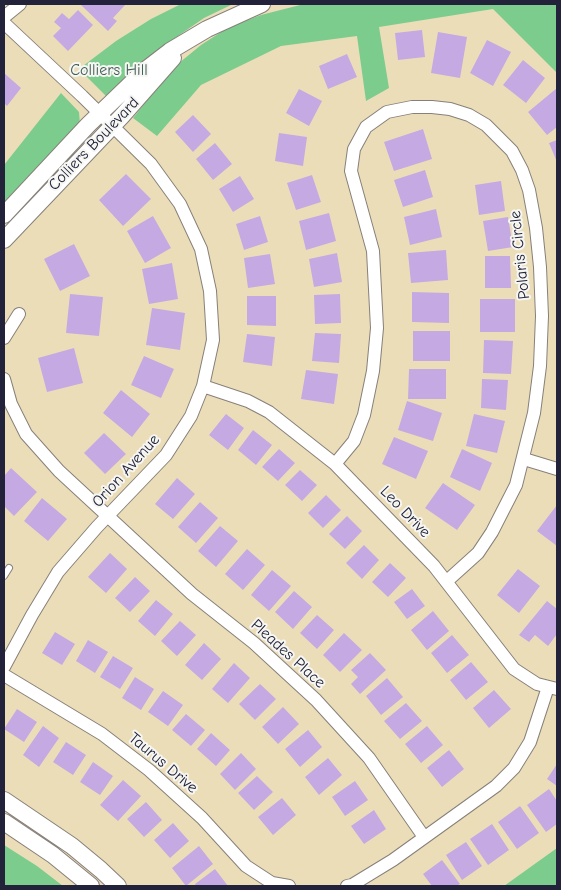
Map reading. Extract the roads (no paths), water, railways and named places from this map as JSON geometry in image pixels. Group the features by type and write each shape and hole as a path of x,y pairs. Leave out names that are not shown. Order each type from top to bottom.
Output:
{"street":[{"path":"4,18 20,4"},
{"name":"Colliers Boulevard","path":"4,215 99,114 144,71 170,51 206,29 262,4"},
{"name":"Orion Avenue","path":"4,23 151,164 180,204 201,249 210,291 213,340 203,386 191,416 166,454 58,572 4,667"},
{"name":"Colliers Boulevard","path":"4,240 112,126 174,57 206,29"},
{"name":"Polaris Circle","path":"335,464 354,441 364,415 373,372 377,328 373,252 351,171 354,149 366,128 387,112 412,107 432,107 450,109 468,115 486,126 512,151 522,170 529,190 536,228 542,316 540,366 534,413 516,485 492,532 478,553 447,581"},
{"path":"4,338 19,314"},
{"name":"Pleades Place","path":"4,379 11,404 26,434 59,471 192,594 254,643 316,700 369,758 424,838"},
{"name":"Leo Drive","path":"203,386 248,401 269,412 335,464 447,581 514,669 537,684 553,688"},
{"path":"524,459 557,469"},
{"name":"Taurus Drive","path":"4,675 102,734 149,770 202,818 246,866 272,883 289,886"},
{"path":"347,886 352,885 392,860 496,786 514,768 530,742 553,688"},
{"path":"4,800 72,846 118,886"},
{"path":"4,822 53,855 91,886"}],"lane":[{"path":"4,576 8,568"}],"park label":[{"name":"Colliers Hill","path":"109,70"}]}
